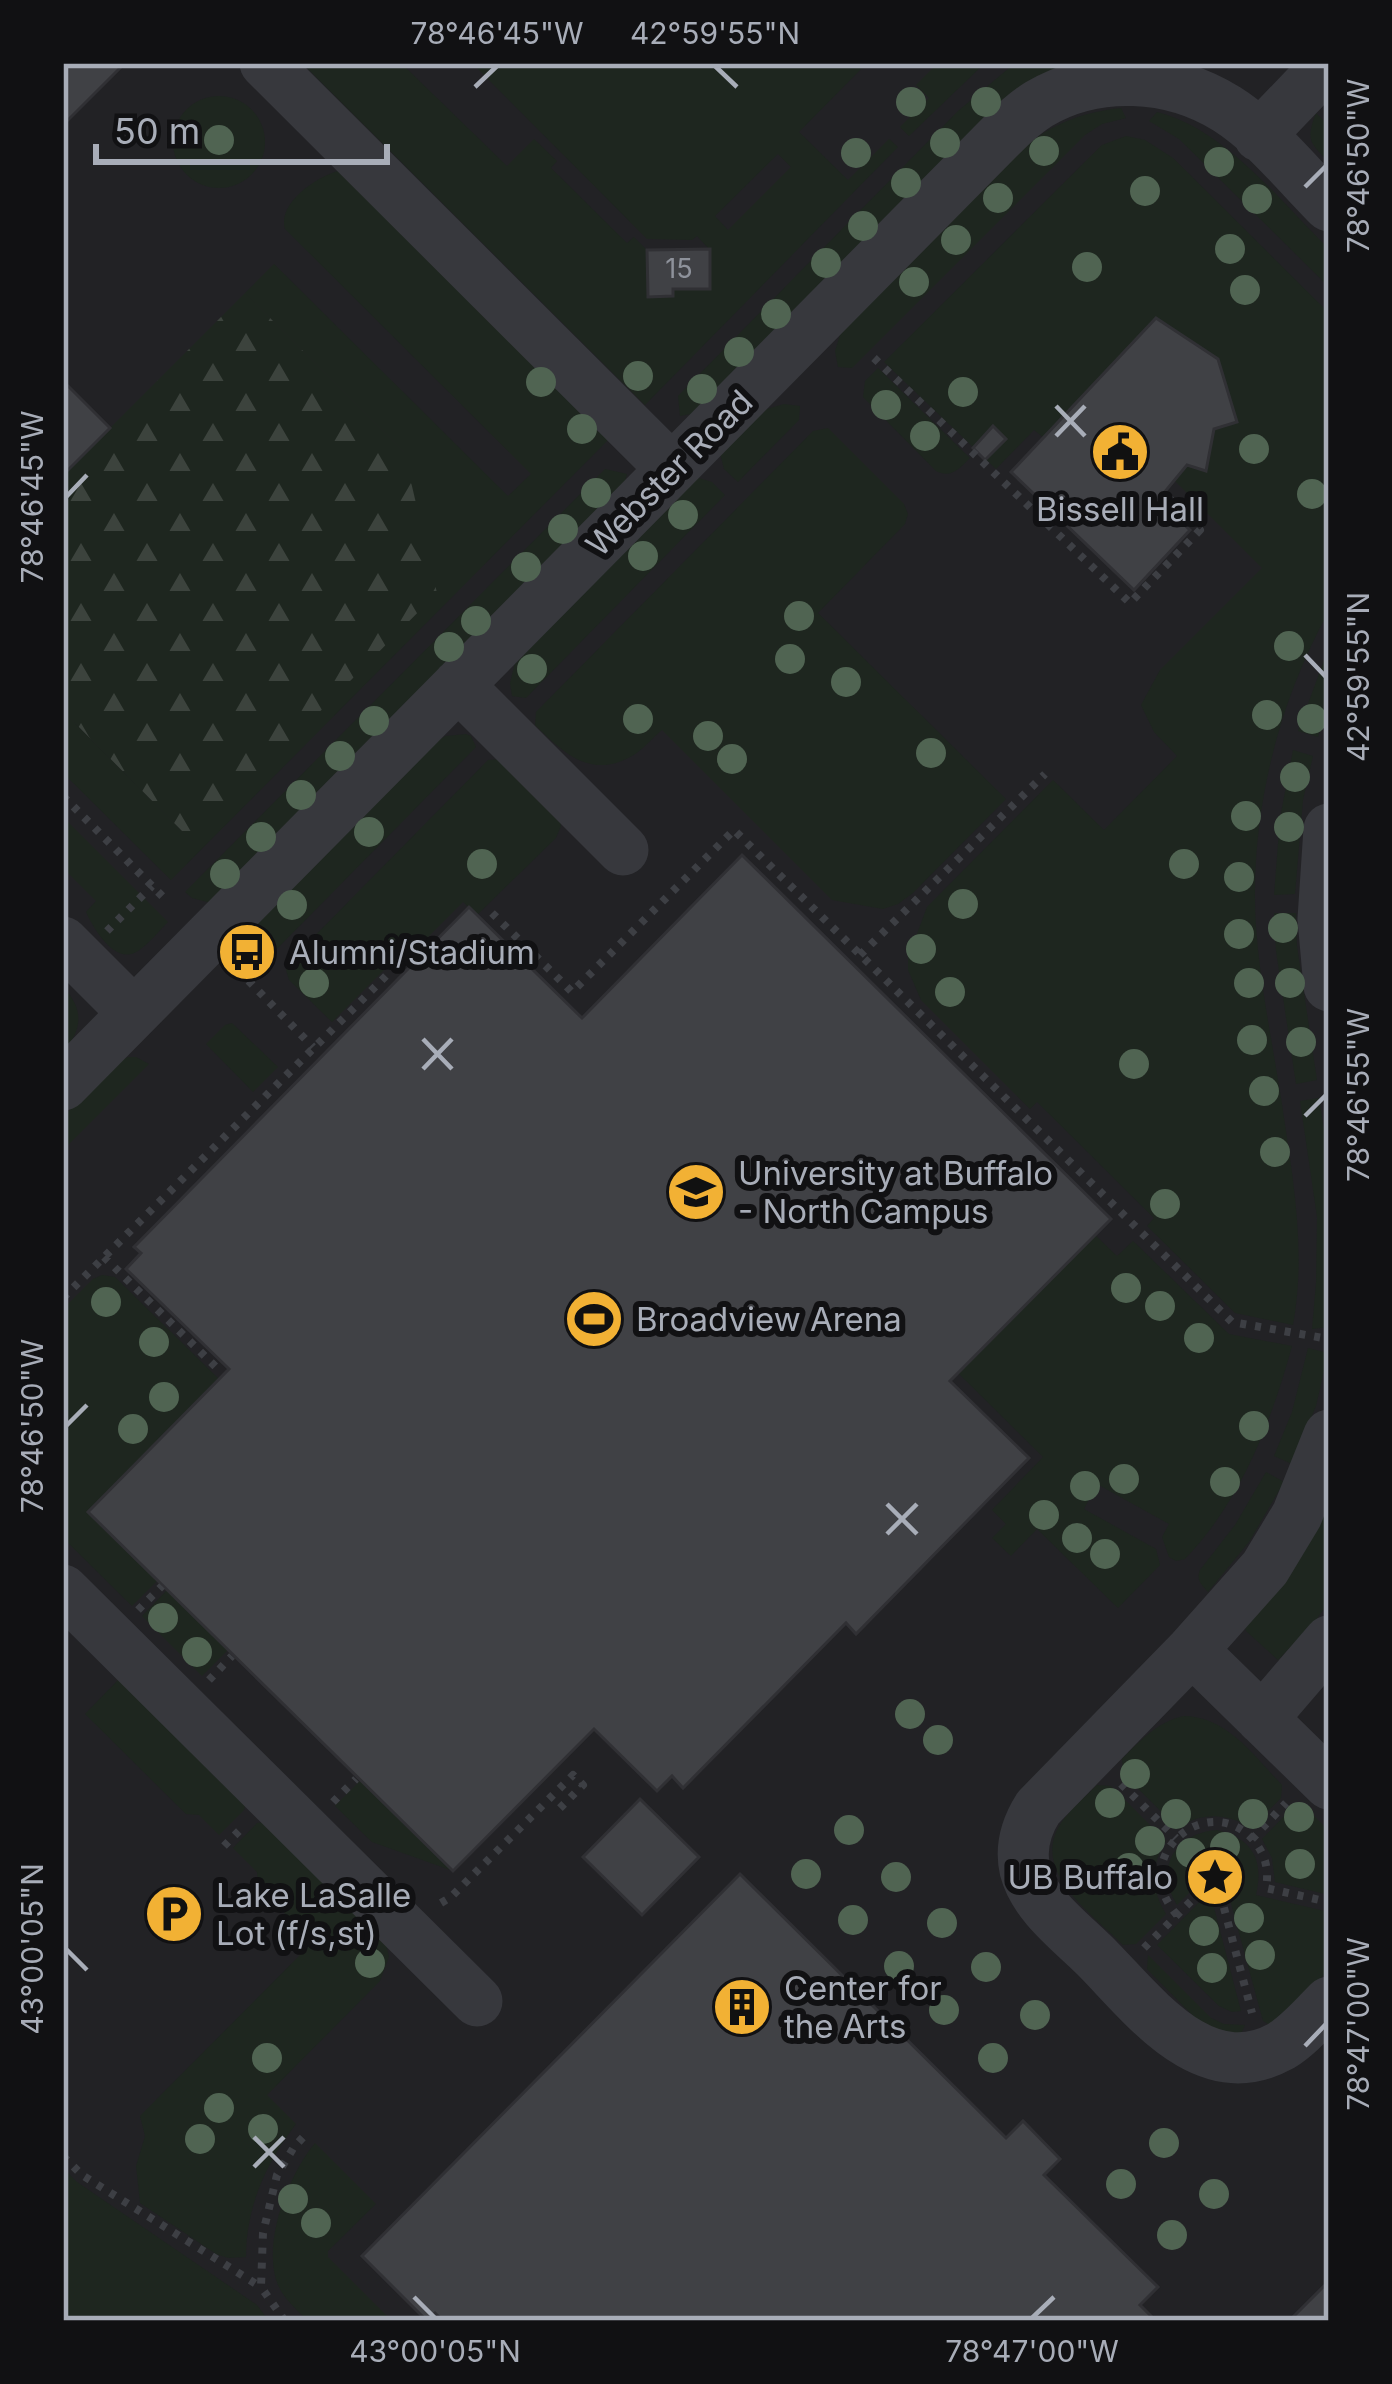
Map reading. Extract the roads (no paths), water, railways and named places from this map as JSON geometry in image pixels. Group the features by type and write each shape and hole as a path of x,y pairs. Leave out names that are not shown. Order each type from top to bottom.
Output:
{"street":[{"path":"265,63 672,470"},
{"path":"1259,136 1329,63"},
{"name":"Webster Road","path":"63,1085 986,151 1036,106 1086,85 1115,80 1172,85 1228,110 1329,206"},
{"path":"458,685 623,850"},
{"path":"1329,829 1323,919 1329,986"},
{"path":"80,942 134,1012"},
{"path":"1329,1436 1298,1515 1265,1568 1038,1808 1027,1831 1023,1857 1035,1893 1046,1907 1186,2044 1232,2056 1263,2053 1290,2040 1329,2002"},
{"path":"89,1621 477,2001"},
{"path":"1262,1719 1329,1641"},
{"path":"1192,1650 1329,1784"}],"place":[{"name":"Bissell Hall","path":"1120,452"},
{"name":"Alumni/Stadium","path":"247,952"},
{"name":"University at Buffalo - North Campus","path":"696,1192"},
{"name":"Broadview Arena","path":"594,1319"},
{"name":"UB Buffalo","path":"1215,1877"},
{"name":"Lake LaSalle Lot (f/s,st)","path":"174,1914"},
{"name":"Center for the Arts","path":"742,2007"}]}
